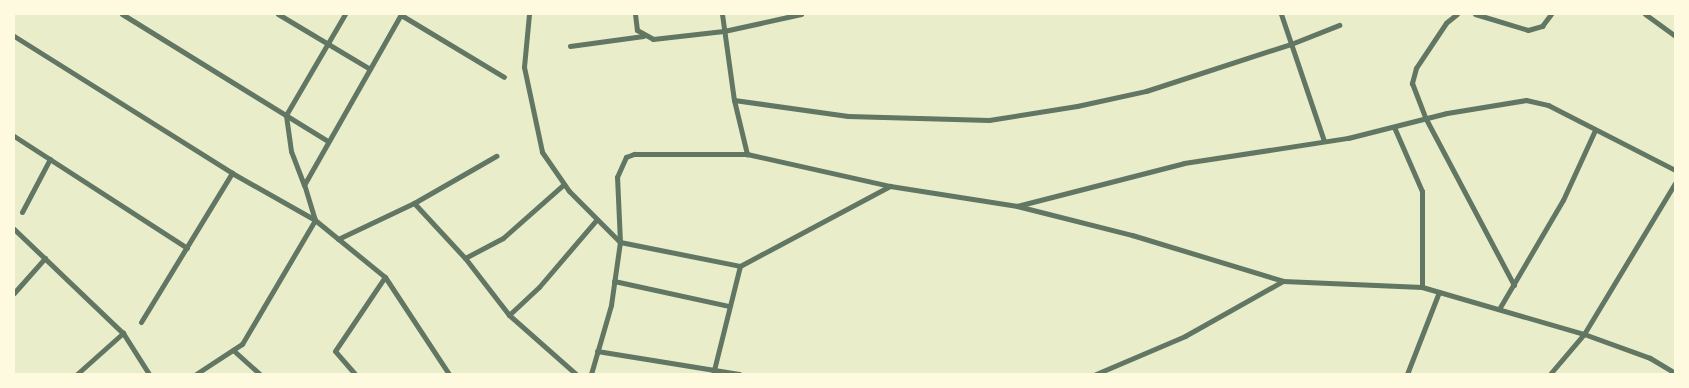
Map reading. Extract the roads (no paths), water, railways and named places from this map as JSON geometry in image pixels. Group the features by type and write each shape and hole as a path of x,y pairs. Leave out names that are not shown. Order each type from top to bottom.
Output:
{"street":[{"path":"122,14 328,141"},
{"path":"278,14 370,69"},
{"path":"196,374 242,344 315,220 304,185 290,151 286,115 345,14"},
{"path":"304,185 401,14 504,77"},
{"path":"529,14 524,66 542,152 564,184 620,242 740,266 890,186"},
{"path":"635,14 637,30 643,36"},
{"path":"722,14 734,100 747,154"},
{"path":"570,46 643,36 653,39 724,31 801,14"},
{"path":"1281,14 1324,141"},
{"path":"1457,14 1446,23 1412,76 1426,119 1514,285"},
{"path":"1475,14 1528,30 1542,26 1550,14"},
{"path":"1646,14 1675,36"},
{"path":"734,100 848,116 989,120 1077,106 1146,91 1291,44 1338,25"},
{"path":"14,36 232,172 315,220 385,277 449,374"},
{"path":"1017,206 1184,163 1324,141 1526,100 1548,105 1675,170"},
{"path":"1394,127 1422,191 1422,288"},
{"path":"1499,309 1563,200 1596,130"},
{"path":"14,136 187,248"},
{"path":"591,374 614,281 620,242 617,177 626,156 634,154 747,154 890,186 1017,206 1132,235 1283,281 1422,288 1584,334 1650,358 1675,373"},
{"path":"338,239 414,203 496,156"},
{"path":"22,212 50,159"},
{"path":"141,322 232,172"},
{"path":"1550,374 1584,334 1675,183"},
{"path":"465,258 503,238 564,184"},
{"path":"414,203 465,258 509,315 576,374"},
{"path":"509,315 539,287 597,219"},
{"path":"14,229 123,334 149,374"},
{"path":"14,293 45,258"},
{"path":"713,372 740,266"},
{"path":"355,374 335,351 385,277"},
{"path":"614,281 730,306"},
{"path":"1096,374 1185,336 1283,281"},
{"path":"1407,374 1439,292"},
{"path":"77,374 123,334"},
{"path":"233,350 260,374"},
{"path":"597,351 713,372 739,374"}]}
